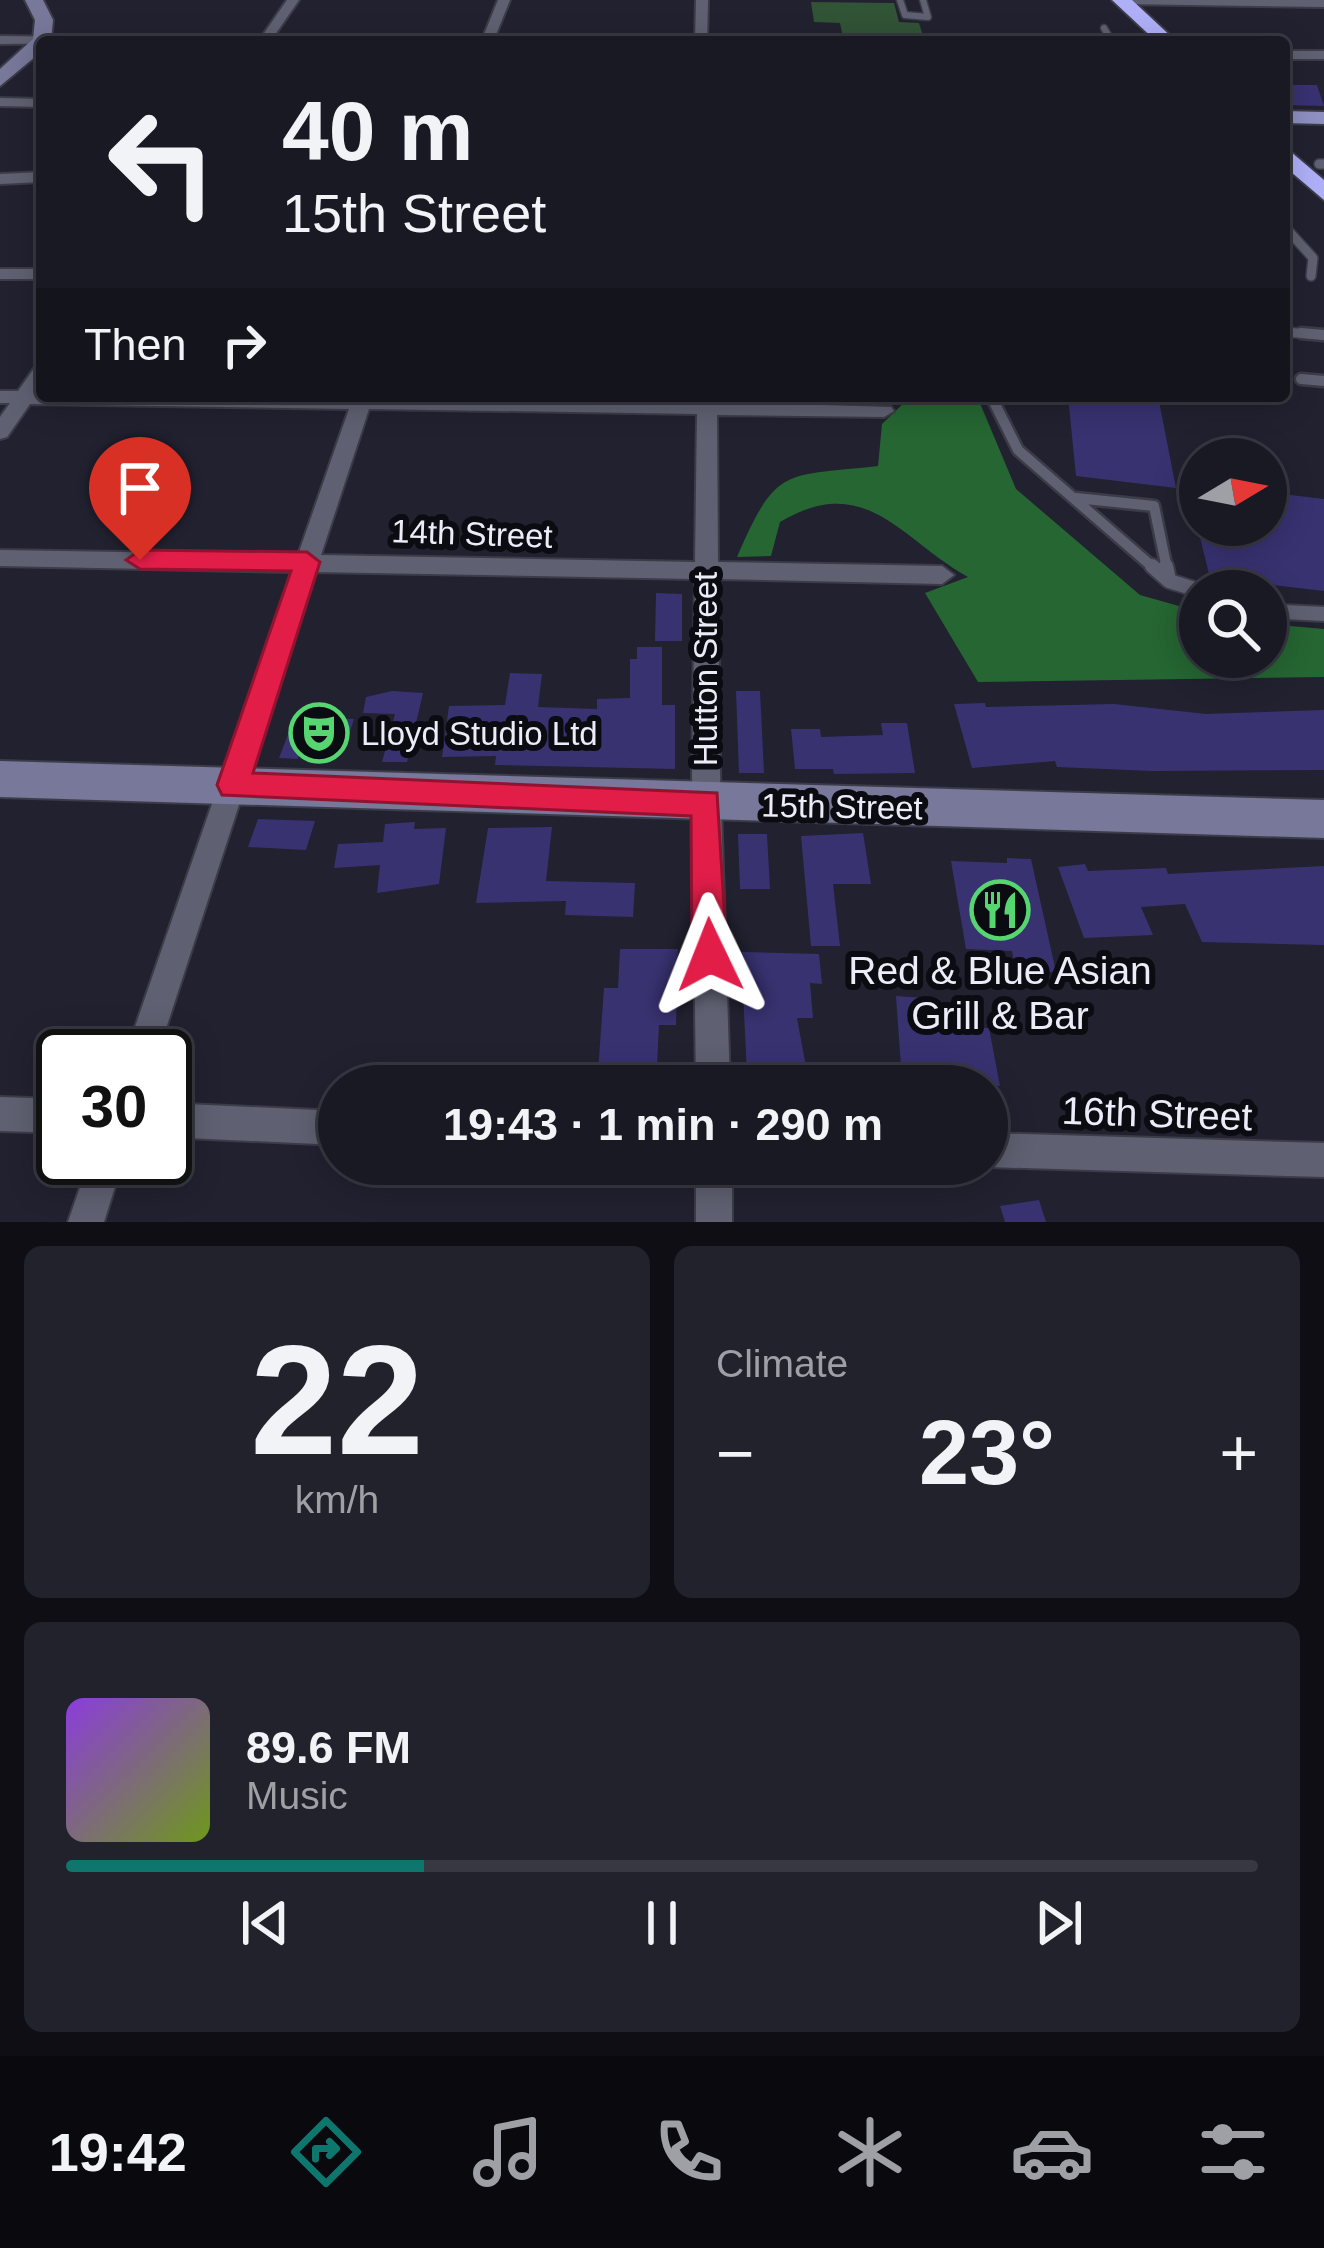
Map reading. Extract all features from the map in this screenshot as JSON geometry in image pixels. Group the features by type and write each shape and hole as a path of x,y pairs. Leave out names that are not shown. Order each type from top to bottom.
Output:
{"highway":[{"path":"1120,0 1161,36"},
{"path":"1290,159 1321,177"}],"main road":[{"path":"1290,117 1324,118"}],"street":[{"path":"34,0 44,20 42,36"},
{"path":"268,36 293,0"},
{"path":"489,36 504,0"},
{"path":"701,36 702,0"},
{"path":"1120,0 1324,3"},
{"path":"0,40 36,41"},
{"path":"0,80 36,47"},
{"path":"1290,55 1324,55"},
{"path":"0,102 36,103"},
{"path":"0,179 36,178"},
{"path":"0,274 36,274"},
{"path":"0,432 36,380"},
{"path":"0,397 36,398"},
{"path":"150,1029 361,402"},
{"path":"706,402 884,411"},
{"name":"Hutton Street","path":"706,402 706,803 712,1065"},
{"name":"14th Street","path":"0,558 942,575"},
{"name":"15th Street","path":"0,779 1324,818"},
{"path":"0,1114 36,1115"},
{"path":"192,1121 318,1127"},
{"name":"16th Street","path":"1008,1151 1324,1160"},
{"path":"86,1222 98,1185"},
{"path":"714,1185 714,1222"}],"lane":[{"path":"900,0 905,14 928,17 923,0"},
{"path":"1104,28 1109,36"},
{"path":"1290,233 1313,258 1311,276"},
{"path":"1290,332 1324,335"},
{"path":"1301,379 1324,381"},
{"path":"994,402 1018,450 1169,581 1179,584"},
{"path":"1072,497 1154,506 1169,581"},
{"path":"1287,612 1324,614"}],"green space":[{"path":"811,2 894,3 899,22 919,23 923,36 843,36 840,23 814,22"},
{"path":"905,402 980,402 1016,489 1140,595 1179,606 1179,678 1255,678 978,682 925,593 968,577 881,516 859,507 810,508 780,522 771,556 737,557 763,505 788,481 878,466 882,424"},
{"path":"1287,626 1324,629 1324,677 1287,678"}],"building":[{"path":"1290,85 1317,85 1324,106 1290,105"},
{"path":"1069,402 1159,402 1176,488 1076,476"},
{"path":"1287,495 1324,499 1324,591 1287,587 1287,570 1208,570 1202,546 1287,546"},
{"path":"656,593 682,594 682,641 655,641"},
{"path":"637,647 662,647 662,705 675,705 675,769 495,765 496,756 442,757 449,706 505,705 510,673 542,674 538,707 597,709 597,699 630,698 630,659 637,659"},
{"path":"392,691 423,693 407,762 382,762 395,714 363,713 366,697"},
{"path":"736,691 760,691 764,773 739,773"},
{"path":"985,703 986,707 1114,704 1206,714 1324,710 1324,770 1152,771 1057,767 1055,761 972,768 954,704"},
{"name":"Lloyd Studio Ltd","path":"295,716 354,719 344,750 302,747 298,759 279,758"},
{"path":"881,723 907,723 915,773 834,774 833,769 795,769 791,729 820,729 821,737 883,735"},
{"path":"258,819 315,821 306,850 248,847"},
{"path":"415,822 414,829 446,828 439,884 377,893 380,865 334,868 338,844 383,842 385,824"},
{"path":"552,827 546,881 635,883 633,917 565,915 566,901 476,903 488,828"},
{"path":"863,833 871,884 833,884 840,946 811,946 801,836"},
{"path":"738,834 767,834 770,889 740,889"},
{"name":"Red & Blue Asian Grill & Bar","path":"1007,858 1031,859 1056,972 1016,971 1012,951 966,949 951,861 1007,863"},
{"path":"1085,864 1088,871 1166,868 1168,874 1324,866 1324,945 1202,942 1185,904 1141,907 1153,935 1084,938 1058,867"},
{"path":"620,949 678,949 676,1025 659,1025 657,1065 598,1065 604,988 618,988"},
{"path":"741,952 819,954 822,984 810,983 813,1018 797,1018 806,1065 747,1065"},
{"path":"896,996 939,999 942,1027 989,1028 996,1065 901,1065"},
{"path":"1039,1200 1046,1222 1005,1222 1000,1206"}],"place":[{"name":"Lloyd Studio Ltd","path":"319,733"},
{"name":"Red & Blue Asian Grill & Bar","path":"1000,910"}],"route":[{"path":"140,560 307,562 233,785 706,803 710,955"}]}
